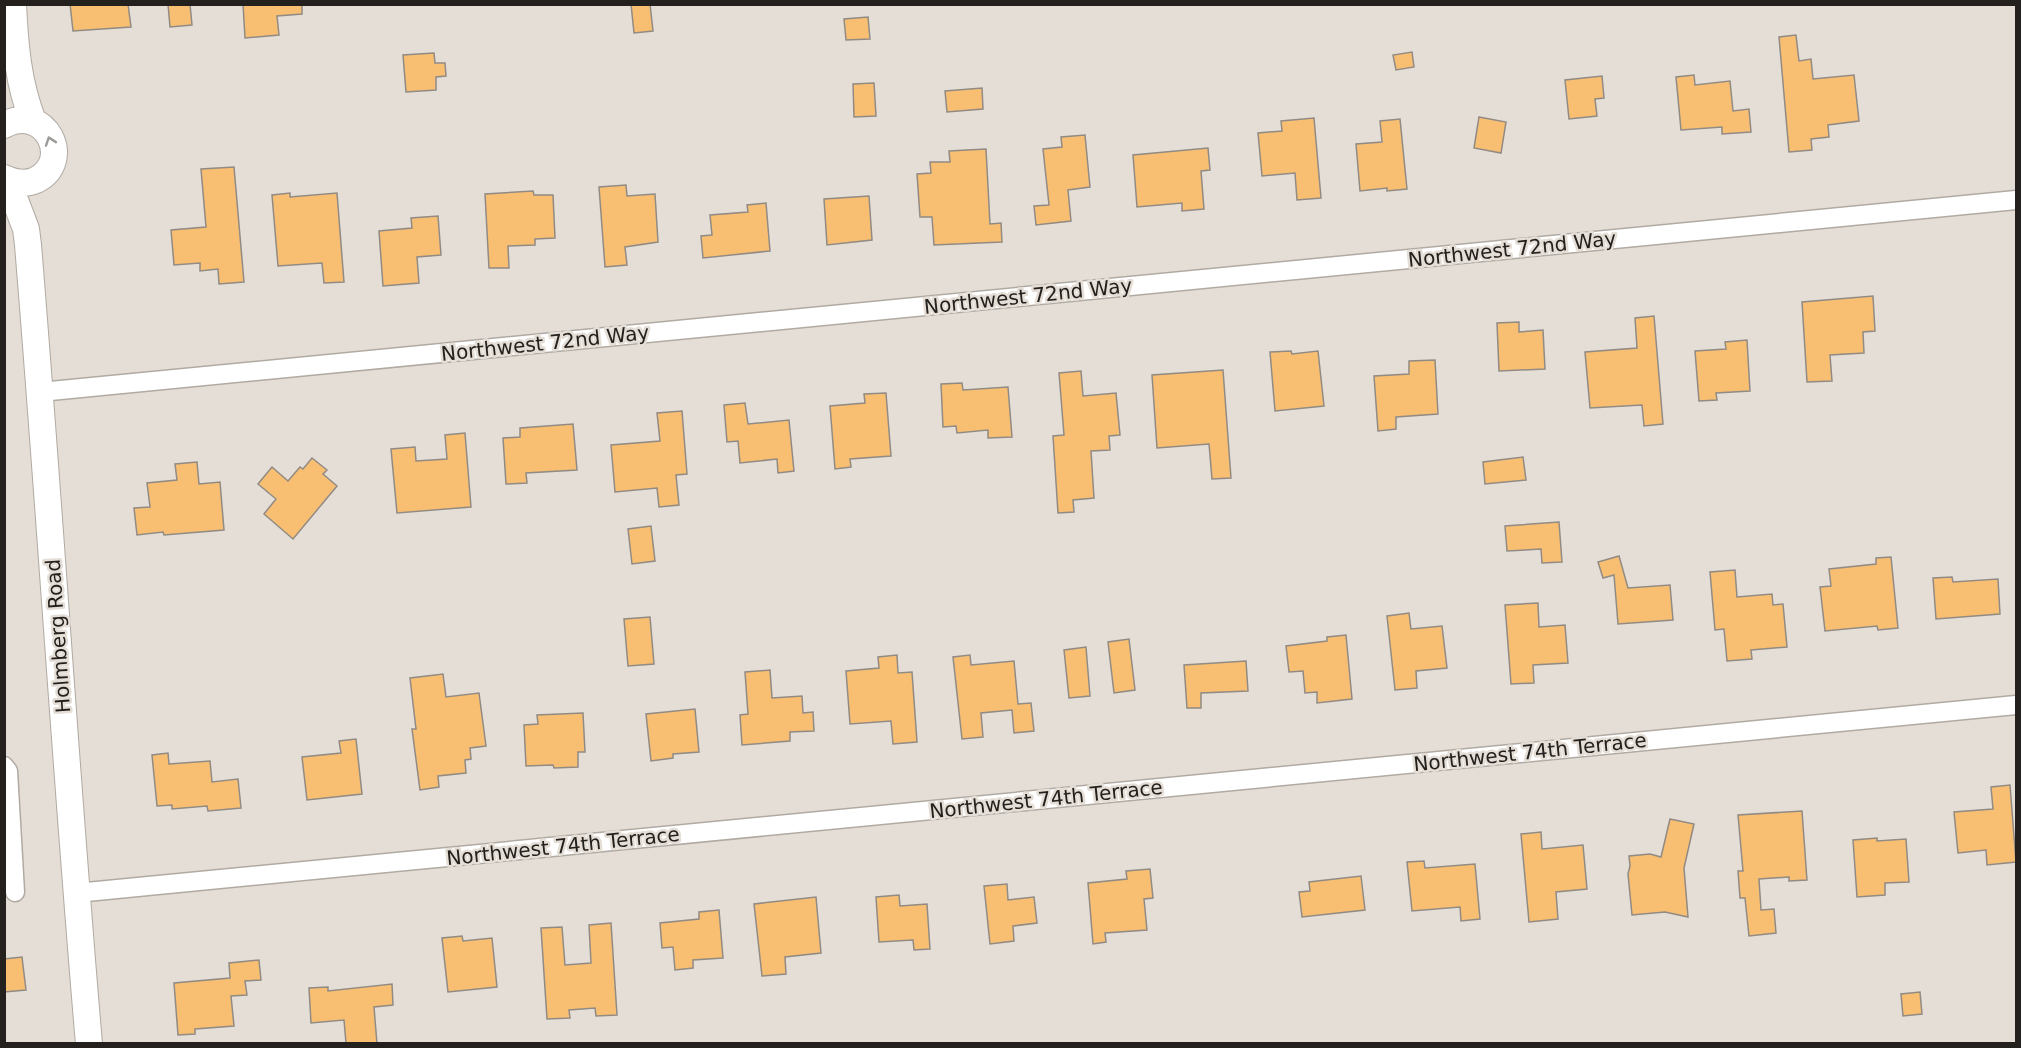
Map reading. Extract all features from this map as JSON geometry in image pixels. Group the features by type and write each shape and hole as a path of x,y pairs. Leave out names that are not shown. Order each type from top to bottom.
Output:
{"street":[{"path":"13,4 16,57 25,101 33,121"},
{"path":"4,114 9,101 16,57"},
{"path":"4,125 14,120 33,121"},
{"name":"Holmberg Road","path":"26,229 40,178 47,171 54,153 49,133 33,121"},
{"path":"6,179 24,183 40,178"},
{"name":"Holmberg Road","path":"6,179 26,229 89,1044"},
{"name":"Northwest 72nd Way","path":"40,392 2016,200"},
{"name":"Northwest 74th Terrace","path":"76,893 2016,705"},
{"path":"4,766 8,771 15,892"}],"building":[{"path":"70,4 128,4 131,27 73,31"},
{"path":"168,4 190,4 192,25 170,27"},
{"path":"243,4 302,4 302,14 277,16 279,35 245,38"},
{"path":"631,4 650,4 653,31 634,33"},
{"path":"868,17 870,39 846,40 844,19"},
{"path":"1796,35 1799,61 1811,59 1813,79 1854,75 1859,121 1828,125 1829,137 1811,139 1812,150 1789,152 1779,37"},
{"path":"1412,52 1414,67 1396,70 1393,55"},
{"path":"434,53 435,63 445,63 446,76 436,77 436,90 406,92 403,55"},
{"path":"1694,75 1695,85 1730,81 1733,111 1749,109 1751,132 1722,134 1722,127 1681,130 1676,77"},
{"path":"1602,76 1604,98 1595,99 1597,116 1569,119 1565,80"},
{"path":"874,83 876,116 854,117 853,84"},
{"path":"982,88 983,109 947,112 945,91"},
{"path":"1479,117 1506,122 1501,153 1474,148"},
{"path":"1314,118 1321,198 1297,200 1295,173 1262,176 1258,133 1282,131 1281,121"},
{"path":"1400,119 1407,189 1387,191 1387,188 1360,191 1356,144 1382,142 1380,121"},
{"path":"1085,135 1090,187 1068,190 1071,221 1036,225 1034,206 1049,205 1043,149 1062,147 1061,137"},
{"path":"1208,148 1210,170 1201,171 1204,209 1182,211 1182,203 1137,207 1133,155"},
{"path":"986,149 990,224 1001,223 1002,242 934,245 932,217 920,217 917,174 931,173 930,162 950,162 949,151"},
{"path":"234,167 244,282 219,284 218,269 200,271 200,263 174,265 171,230 206,227 201,169"},
{"path":"626,185 627,196 655,194 658,242 625,247 627,265 605,267 599,187"},
{"path":"533,191 534,195 553,195 555,238 535,239 535,245 508,246 509,268 489,268 485,194"},
{"path":"290,193 290,197 337,193 344,282 324,283 322,263 278,266 272,195"},
{"path":"869,196 872,240 827,245 824,199"},
{"path":"766,203 770,251 703,258 701,236 712,235 710,215 748,212 747,205"},
{"path":"438,216 441,255 417,257 419,283 383,286 379,231 412,228 411,218"},
{"path":"1873,296 1875,331 1863,332 1864,353 1830,355 1832,381 1807,382 1802,302"},
{"path":"1654,316 1663,424 1644,426 1642,405 1590,408 1585,352 1637,348 1635,318"},
{"path":"1519,322 1519,332 1543,330 1545,369 1499,371 1497,323"},
{"path":"1747,340 1750,391 1716,393 1717,400 1699,401 1695,351 1726,349 1725,342"},
{"path":"1291,351 1292,354 1318,351 1324,406 1275,411 1270,352"},
{"path":"1435,360 1438,414 1396,417 1396,429 1378,431 1374,376 1409,374 1409,361"},
{"path":"1223,370 1231,478 1212,479 1209,444 1157,448 1152,375"},
{"path":"1081,371 1083,396 1116,393 1120,435 1109,436 1110,450 1091,451 1094,498 1073,500 1074,512 1058,513 1053,436 1064,435 1059,373"},
{"path":"962,383 963,390 1008,387 1012,437 988,438 988,430 957,433 956,426 943,427 941,384"},
{"path":"886,393 891,456 850,459 851,467 835,469 830,406 865,403 864,394"},
{"path":"745,403 748,424 789,420 794,471 778,473 777,459 740,463 738,441 727,442 724,405"},
{"path":"682,411 687,474 676,475 679,505 659,507 657,488 615,492 611,445 660,441 657,413"},
{"path":"573,424 577,470 526,473 527,483 506,484 503,438 520,437 520,428"},
{"path":"465,433 471,507 397,513 391,449 415,447 416,461 447,459 445,435"},
{"path":"1523,457 1526,480 1485,484 1483,462"},
{"path":"312,458 327,470 323,474 337,486 293,539 264,514 276,499 258,484 272,467 288,481 300,467 303,469"},
{"path":"197,462 199,484 220,482 224,530 137,535 134,508 150,507 147,483 177,480 175,464"},
{"path":"1559,522 1562,562 1542,563 1541,549 1507,551 1505,526"},
{"path":"651,526 655,561 632,564 628,529"},
{"path":"1619,556 1628,588 1670,585 1673,620 1618,624 1614,575 1603,578 1598,562"},
{"path":"1891,557 1898,628 1878,630 1877,626 1825,631 1820,587 1831,586 1829,569 1876,564 1876,558"},
{"path":"1735,570 1737,597 1772,594 1773,605 1783,604 1787,647 1751,650 1752,659 1727,661 1724,629 1715,630 1710,572"},
{"path":"1952,577 1953,582 1998,579 2000,614 1936,619 1933,578"},
{"path":"1538,603 1539,627 1565,625 1568,663 1533,665 1534,683 1511,684 1505,605"},
{"path":"1409,613 1411,629 1442,626 1447,668 1416,671 1417,688 1395,690 1387,616"},
{"path":"650,617 654,664 628,666 624,619"},
{"path":"1346,635 1352,699 1317,703 1317,692 1305,693 1303,671 1289,672 1286,646 1327,641 1327,637"},
{"path":"1129,639 1135,690 1114,693 1108,642"},
{"path":"1086,647 1090,696 1069,698 1064,650"},
{"path":"897,655 898,673 912,672 917,742 893,744 891,721 850,724 846,671 879,668 878,657"},
{"path":"970,655 971,665 1014,661 1018,704 1031,703 1034,731 1014,733 1012,710 981,713 983,737 962,739 953,657"},
{"path":"1246,661 1248,691 1201,693 1201,708 1187,708 1184,665"},
{"path":"770,670 772,698 802,696 803,713 813,712 814,731 790,732 790,741 742,745 740,715 748,714 745,672"},
{"path":"443,674 446,697 479,693 486,746 470,748 471,759 465,760 466,773 438,776 439,787 420,790 412,729 416,729 410,678"},
{"path":"695,709 699,752 673,754 673,758 651,761 646,714"},
{"path":"583,713 585,752 578,752 578,767 526,766 524,725 538,724 537,715"},
{"path":"356,739 362,794 307,800 302,757 341,753 339,741"},
{"path":"168,753 169,764 210,761 212,782 238,779 241,808 208,811 207,806 172,809 172,805 157,806 152,755"},
{"path":"2010,785 2016,862 1987,865 1986,850 1958,853 1954,812 1993,809 1991,787"},
{"path":"1802,811 1807,880 1789,881 1789,877 1759,879 1761,910 1774,909 1776,933 1749,936 1745,898 1740,898 1738,871 1743,871 1738,815"},
{"path":"1670,819 1694,824 1684,868 1688,917 1665,912 1632,915 1628,874 1629,856 1650,854 1661,857"},
{"path":"1541,832 1542,849 1583,845 1587,889 1556,892 1558,919 1529,922 1521,834"},
{"path":"1877,838 1877,841 1906,839 1909,882 1885,883 1885,895 1857,897 1853,840"},
{"path":"1424,861 1425,868 1475,864 1480,919 1461,921 1460,907 1412,911 1407,862"},
{"path":"1150,869 1153,898 1144,899 1147,930 1105,933 1106,942 1093,944 1088,883 1127,879 1126,871"},
{"path":"1361,876 1365,910 1302,917 1299,892 1310,891 1309,882"},
{"path":"1007,884 1008,900 1034,897 1037,923 1013,926 1014,941 990,944 984,886"},
{"path":"899,895 900,906 927,904 930,949 914,950 913,940 879,942 876,897"},
{"path":"816,897 821,953 785,957 786,974 762,976 754,904"},
{"path":"719,910 723,958 693,960 693,968 675,970 673,947 662,948 660,923 699,919 699,912"},
{"path":"611,923 617,1015 596,1016 595,1008 569,1010 570,1018 547,1019 541,928 562,927 565,965 591,963 589,925"},
{"path":"462,936 463,941 492,938 497,987 448,992 442,938"},
{"path":"22,957 26,990 4,992 4,959"},
{"path":"259,960 261,980 245,981 247,995 231,996 234,1026 195,1029 195,1034 178,1035 174,983 230,978 229,963"},
{"path":"392,984 393,1005 374,1007 377,1044 346,1043 344,1020 311,1023 309,988 328,987 328,991"},
{"path":"1920,992 1922,1014 1903,1016 1901,994"}]}
